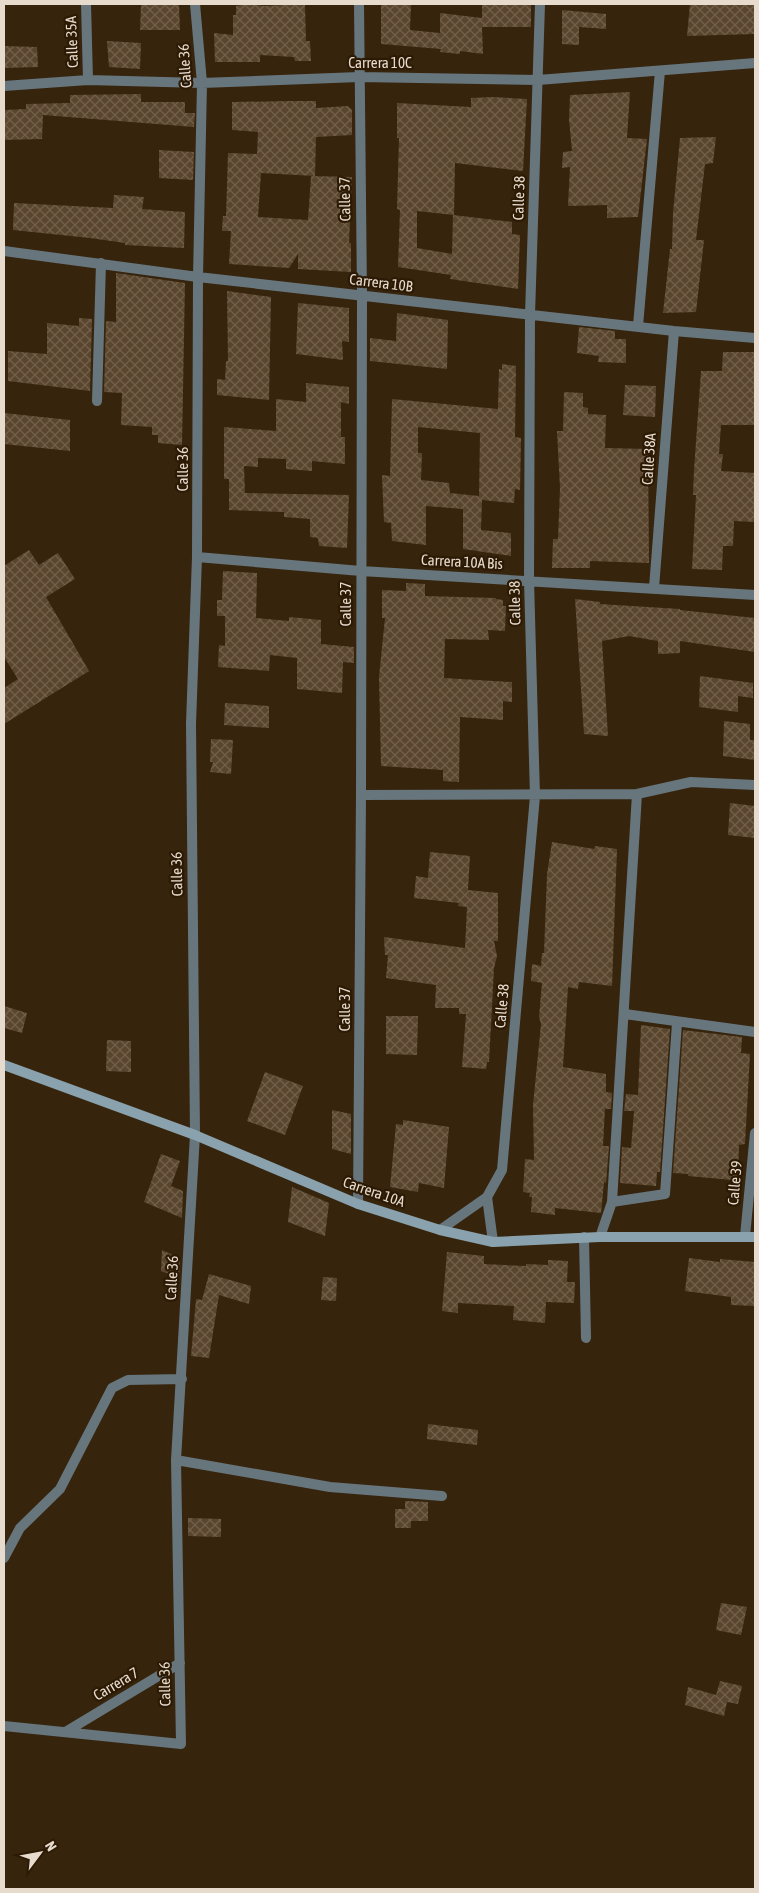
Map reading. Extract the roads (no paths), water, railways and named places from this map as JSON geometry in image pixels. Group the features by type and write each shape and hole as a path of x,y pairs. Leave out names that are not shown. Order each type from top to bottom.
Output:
{"street":[{"name":"Calle 35A","path":"86,4 88,80"},
{"name":"Calle 36","path":"67,1731 181,1744 176,1460 195,1136 191,724 197,557 198,277 202,83 195,4"},
{"name":"Calle 37","path":"358,1204 362,296 359,4"},
{"name":"Calle 38","path":"487,1197 502,1170 535,796 529,580 530,316 540,4"},
{"name":"Carrera 10C","path":"4,86 88,80 202,83 359,77 538,80 755,63"},
{"path":"638,326 660,71"},
{"name":"Carrera 10B","path":"4,251 198,277 530,316 755,338"},
{"path":"97,401 101,263"},
{"name":"Calle 38A","path":"654,588 674,331"},
{"name":"Carrera 10A Bis","path":"197,557 361,571 755,595"},
{"path":"361,795 535,796 637,794 691,782 755,785"},
{"path":"600,1237 612,1202 637,794"},
{"path":"625,1014 677,1023 755,1032"},
{"path":"612,1202 665,1194 677,1023"},
{"name":"Carrera 10A","path":"4,1065 195,1136 358,1204 440,1230 493,1242 584,1237 750,1236"},
{"name":"Calle 39","path":"750,1236 755,1133"},
{"path":"440,1230 487,1197 493,1242"},
{"path":"584,1237 586,1338"},
{"path":"4,1558 20,1528 60,1489 112,1388 128,1380 182,1380"},
{"path":"176,1460 330,1487 442,1496"},
{"name":"Carrera 7","path":"67,1731 180,1663"},
{"path":"4,1726 67,1731"}]}
